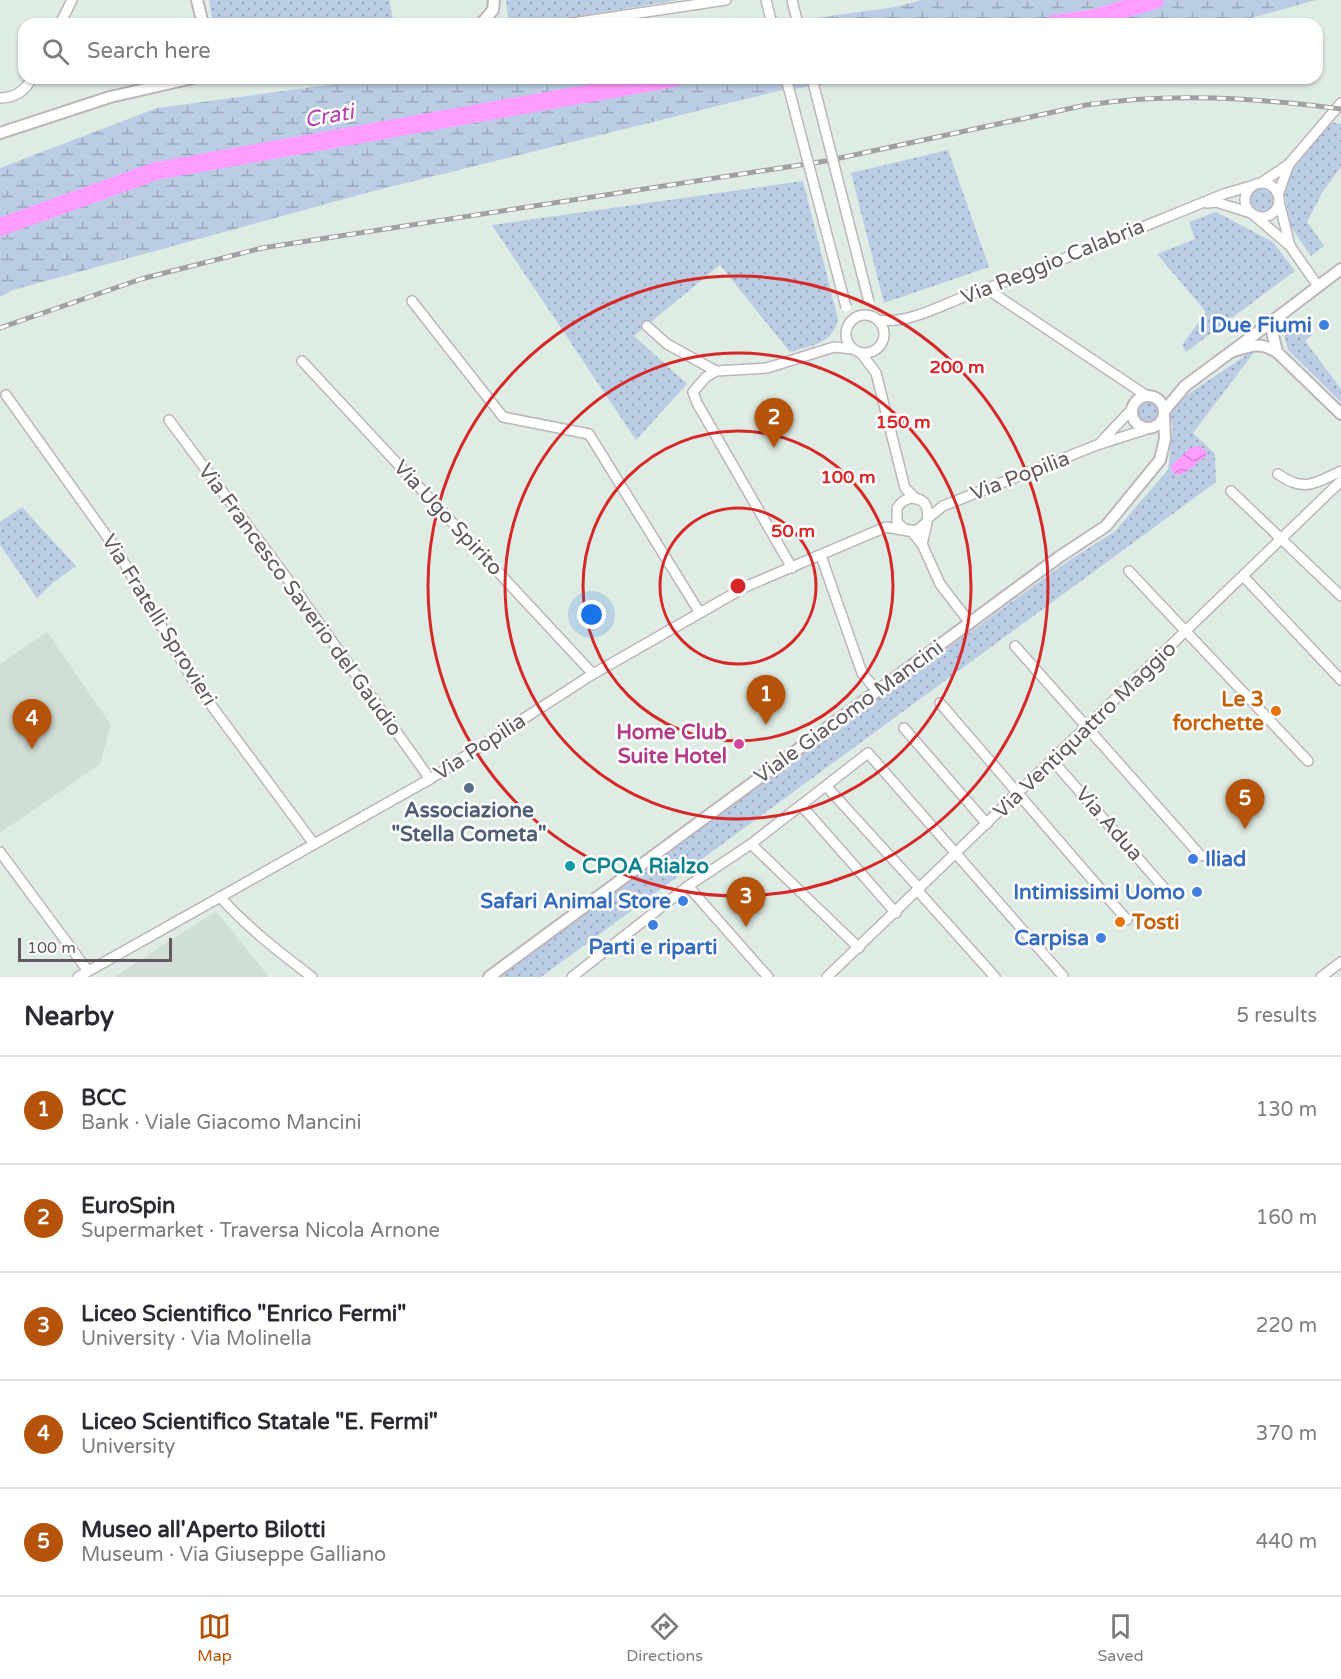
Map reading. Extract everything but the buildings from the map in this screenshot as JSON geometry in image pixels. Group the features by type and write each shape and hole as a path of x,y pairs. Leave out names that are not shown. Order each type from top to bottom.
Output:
{"street":[{"path":"63,18 72,0"},
{"path":"197,0 201,18"},
{"path":"486,18 492,10 494,0"},
{"path":"606,18 726,0"},
{"path":"766,0 770,18"},
{"path":"792,0 796,18"},
{"path":"0,98 8,98 23,91 28,84"},
{"path":"0,134 53,114 164,84"},
{"path":"788,84 850,323 846,334 834,347"},
{"path":"814,84 869,302 882,326 884,338"},
{"name":"Via Reggio Calabria","path":"850,323 858,317 890,322 906,318 987,289 1199,204 1256,184 1289,164 1341,103"},
{"name":"Via Reggio Calabria","path":"1278,197 1289,164"},
{"path":"1290,246 1278,197 1271,186 1256,184 1245,200 1252,214 1290,246 1318,286"},
{"path":"1252,214 1263,217 1272,213 1278,197"},
{"name":"Via Reggio Calabria","path":"1199,204 1216,202 1252,214"},
{"path":"1185,386 1137,400 1132,409 1135,423 1147,429 1158,425 1164,413 1185,386 1341,269"},
{"path":"987,289 1151,397 1164,413"},
{"path":"412,301 503,417 589,434 700,613"},
{"name":"Via Reggio Calabria","path":"876,373 879,348 884,338 906,318"},
{"path":"1269,323 1277,352"},
{"path":"647,327 667,344 716,371 767,368 834,347 867,353 879,348"},
{"path":"846,334 876,373 905,488 928,510 922,544"},
{"path":"1231,352 1257,343 1277,352 1341,414"},
{"name":"Via Ugo Spirito","path":"302,361 593,674"},
{"path":"716,371 695,387 693,392 696,403 792,568"},
{"name":"Via Fratelli Sprovieri","path":"6,395 116,549 194,682 314,844"},
{"name":"Via Popilia","path":"1097,445 1132,409"},
{"name":"Viale Giacomo Mancini","path":"489,977 1059,556 1106,526 1160,460 1165,439 1164,413"},
{"name":"Via Francesco Saverio del Gaudio","path":"170,420 292,585 430,779"},
{"name":"Via Popilia","path":"928,520 943,506 1097,445 1147,429"},
{"path":"1278,474 1290,482 1307,486 1341,471"},
{"name":"Via Ventiquattro Maggio","path":"827,977 1088,728 1341,481"},
{"path":"905,488 886,527 910,531 921,529 928,520"},
{"path":"1231,491 1341,596"},
{"path":"920,501 907,499 898,506 897,522 910,531 922,544 940,584 970,623"},
{"name":"Via Popilia","path":"920,501 943,506"},
{"name":"Via Popilia","path":"78,977 430,779 593,674 747,586 886,527"},
{"path":"821,556 862,673 877,691"},
{"path":"1129,571 1308,761"},
{"path":"1243,576 1341,680"},
{"path":"1015,646 1201,856"},
{"path":"940,703 1127,920"},
{"path":"904,728 987,824"},
{"path":"577,976 688,886 751,844 868,753 1063,976"},
{"name":"Via Adua","path":"1053,760 1164,888"},
{"path":"826,786 995,977"},
{"path":"801,805 896,913"},
{"path":"751,844 859,948"},
{"path":"0,852 88,971"},
{"path":"688,886 768,977"},
{"path":"220,897 236,916 312,977"},
{"path":"1321,977 1341,962"}],"shaded area":[{"path":"47,632 111,725 100,764 0,833 0,664"},
{"path":"216,911 269,977 114,977"}],"green space":[{"path":"209,0 389,0 393,18 212,18"},
{"path":"506,0 679,0 566,18 508,18"},
{"path":"922,0 1316,0 1252,18 815,18 895,7"},
{"path":"335,84 826,84 778,91 366,193 13,290 0,297 0,168 157,108"},
{"path":"1331,122 1341,124 1341,167 1323,191 1307,222 1324,246 1311,256 1291,227 1284,191 1289,174"},
{"path":"948,150 989,267 884,303 851,173"},
{"path":"803,181 838,319 831,334 814,345 790,352 720,265 634,336 687,384 636,440 492,225"},
{"path":"1262,187 1271,191 1275,200 1271,209 1262,213 1253,209 1249,200 1253,191"},
{"path":"1216,212 1273,242 1295,271 1186,352 1182,345 1206,312 1157,254 1195,239 1189,222"},
{"path":"1303,320 1313,334 1305,341 1341,389 1341,402 1288,350 1284,334"},
{"path":"1258,347 1193,433 1215,454 1216,482 541,977 494,977 1068,561 1114,532 1168,470 1173,428 1170,415 1173,407 1184,397"},
{"path":"1148,403 1155,406 1158,413 1155,420 1148,423 1141,420 1138,413 1141,406"},
{"path":"22,507 76,566 37,598 0,545 0,522"}],"water":[{"path":"1199,446 1207,452 1206,457 1179,475 1172,472 1171,466 1190,448"}],"waterway":[{"name":"Crati","path":"1095,18 1155,0"},
{"name":"Crati","path":"0,227 156,171 641,84"}],"railway":[{"path":"0,328 141,279 262,248 826,161 1086,105 1150,99 1214,98 1341,109"}],"place":[{"name":"I Due Fiumi","path":"1324,325"},
{"name":"EuroSpin","path":"774,448"},
{"name":"Le 3 forchette","path":"1276,711"},
{"name":"BCC","path":"766,725"},
{"name":"Home Club Suite Hotel","path":"739,744"},
{"name":"Liceo Scientifico Statale \"E. Fermi\"","path":"32,749"},
{"name":"Associazione \"Stella Cometa\"","path":"469,788"},
{"name":"Museo all'Aperto Bilotti","path":"1245,829"},
{"name":"Iliad","path":"1193,859"},
{"name":"CPOA Rialzo","path":"570,866"},
{"name":"Intimissimi Uomo","path":"1197,892"},
{"name":"Safari Animal Store","path":"683,901"},
{"name":"Tosti","path":"1120,922"},
{"name":"Parti e riparti","path":"653,925"},
{"name":"Liceo Scientifico \"Enrico Fermi\"","path":"746,927"},
{"name":"Carpisa","path":"1101,938"}]}
